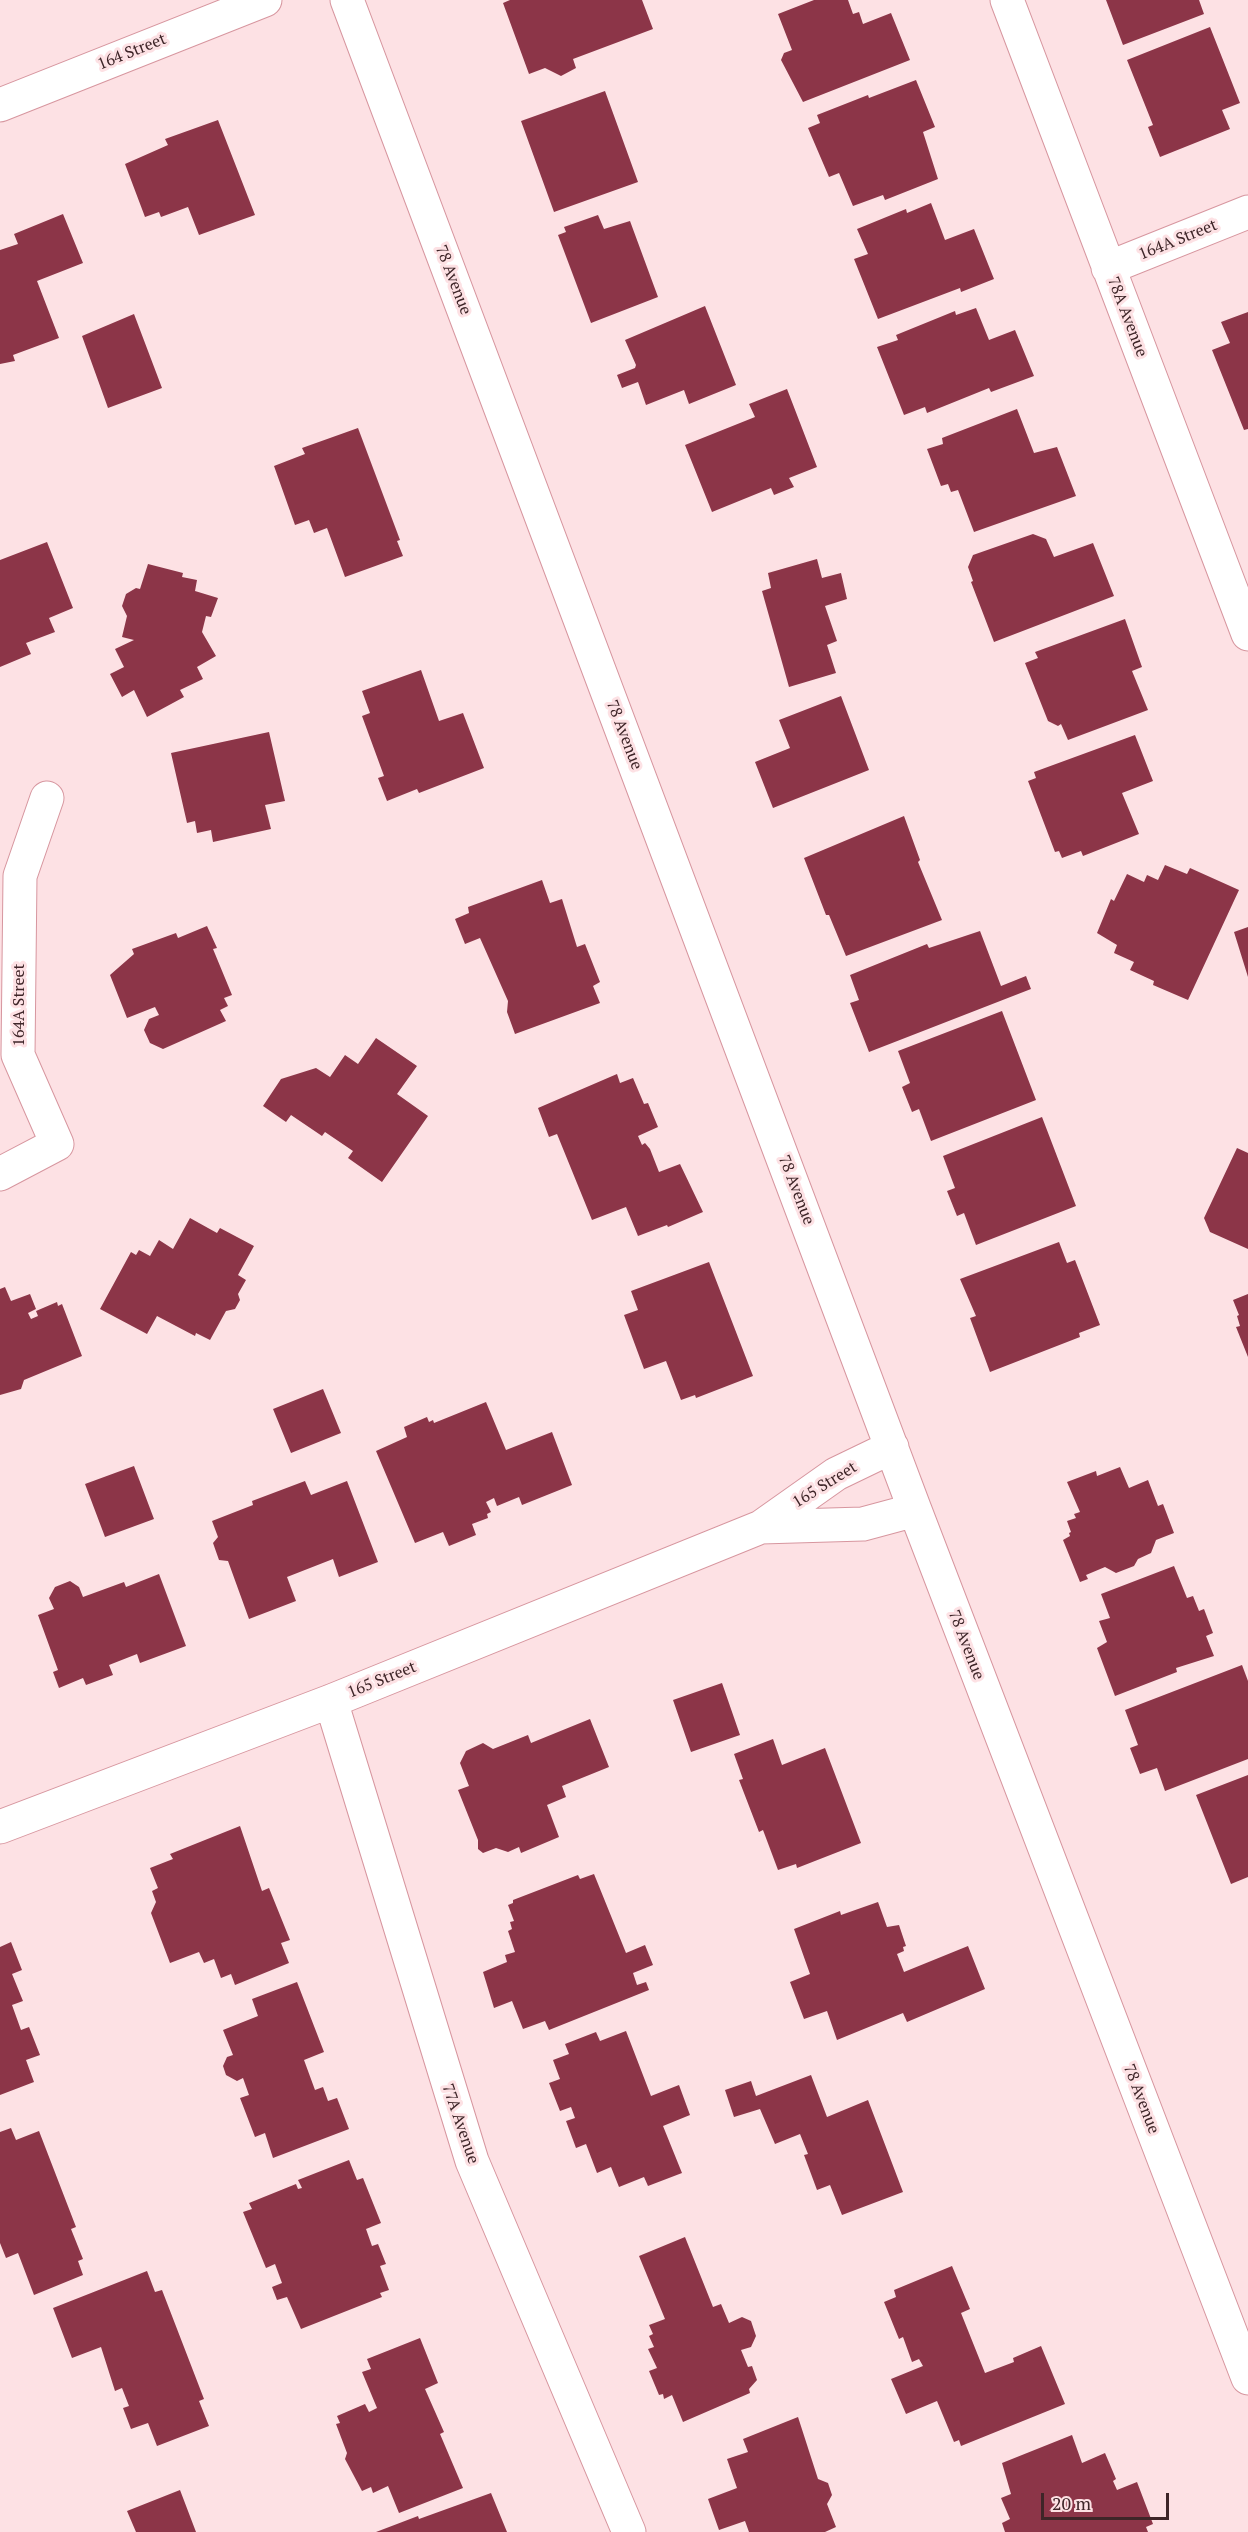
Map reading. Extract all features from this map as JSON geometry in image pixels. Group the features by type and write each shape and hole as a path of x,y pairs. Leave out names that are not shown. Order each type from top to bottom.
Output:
{"street":[{"name":"164 Street","path":"0,105 265,0"},
{"name":"78 Avenue","path":"347,0 915,1510 1248,2378"},
{"name":"78A Avenue","path":"1007,0 1248,634"},
{"name":"164A Street","path":"1108,268 1248,212"},
{"name":"164A Street","path":"0,1174 57,1144 18,1054 20,876 47,798"},
{"name":"165 Street","path":"0,1827 331,1701 761,1527 836,1474 892,1447"},
{"name":"165 Street","path":"761,1527 863,1524 915,1510"},
{"name":"77A Avenue","path":"331,1701 472,2161 629,2532"}],"building":[{"path":"510,0 642,0 653,29 573,59 576,68 561,76 545,68 529,74 503,3"},
{"path":"814,0 848,0 853,14 859,12 863,24 891,13 910,60 803,102 781,60 784,53 792,50 778,14"},
{"path":"1106,0 1199,0 1204,14 1123,45"},
{"path":"1210,27 1240,103 1222,110 1230,129 1160,157 1148,127 1153,125 1127,60"},
{"path":"916,80 935,127 923,132 938,179 885,200 883,195 853,206 839,173 829,177 808,128 820,123 817,115 868,95 869,98"},
{"path":"605,91 638,182 554,212 521,121"},
{"path":"218,120 255,215 199,235 188,207 161,217 159,212 145,217 125,164 168,145 165,139"},
{"path":"931,203 945,240 974,229 994,279 961,292 960,288 878,319 854,259 868,254 857,229 906,209 907,213"},
{"path":"63,214 83,263 37,281 59,338 13,355 15,361 0,364 0,250 18,244 14,234"},
{"path":"598,215 604,229 630,221 658,297 591,323 558,235 566,232 564,227"},
{"path":"705,306 736,385 689,404 684,390 646,405 638,382 622,388 617,375 635,368 636,365 625,340"},
{"path":"976,308 989,340 1015,330 1034,376 991,392 989,388 927,413 925,407 904,415 877,347 898,340 896,335 955,311 956,315"},
{"path":"1248,312 1248,429 1244,430 1212,350 1230,343 1221,322"},
{"path":"134,314 162,388 108,408 82,336"},
{"path":"787,389 817,467 789,478 794,487 774,495 771,488 712,512 685,445 755,417 749,404"},
{"path":"1017,409 1034,453 1057,447 1076,496 974,532 958,490 951,492 948,484 941,486 927,449 943,444 942,438"},
{"path":"358,428 400,540 397,541 403,556 345,577 327,528 314,533 309,520 295,525 274,466 305,454 302,448"},
{"path":"1033,534 1046,539 1054,557 1093,543 1114,596 994,642 971,582 973,581 968,567 973,555"},
{"path":"47,542 73,608 49,618 55,632 26,643 31,654 0,667 0,560"},
{"path":"817,559 822,578 841,573 847,599 825,606 837,641 827,645 836,673 789,687 762,591 771,588 768,573"},
{"path":"148,564 183,573 182,577 197,580 195,591 218,598 211,617 206,616 202,632 216,656 197,667 203,679 180,690 184,697 147,717 134,690 122,697 110,674 124,667 115,649 134,640 122,637 127,616 122,606 126,594 136,588 140,589"},
{"path":"1125,619 1142,667 1132,671 1148,710 1068,740 1061,724 1058,726 1048,721 1025,663 1038,658 1035,652"},
{"path":"421,670 439,721 463,713 484,768 419,793 417,789 387,801 378,778 384,776 362,716 370,713 362,691"},
{"path":"841,696 869,770 773,808 755,762 790,748 779,720"},
{"path":"269,732 285,801 265,805 271,829 213,842 211,830 197,833 195,821 187,823 171,753"},
{"path":"1135,735 1153,781 1122,793 1139,834 1083,856 1081,851 1062,858 1059,851 1055,852 1028,781 1036,778 1034,772"},
{"path":"904,816 920,860 918,862 942,920 846,956 829,915 826,915 804,858"},
{"path":"1165,865 1187,874 1190,868 1239,890 1188,1000 1153,985 1154,981 1130,970 1134,962 1114,953 1117,945 1097,933 1111,899 1114,901 1127,874 1144,882 1147,875 1158,880"},
{"path":"542,880 550,903 562,899 577,947 585,944 600,982 593,986 600,1003 515,1034 507,1012 508,1001 480,938 465,944 455,919 469,913 468,907"},
{"path":"207,926 217,948 213,949 232,995 224,998 228,1006 220,1010 226,1021 163,1049 150,1043 144,1030 149,1019 159,1015 155,1007 127,1018 110,975 134,954 132,949 176,933 178,938"},
{"path":"1248,927 1248,977 1234,932"},
{"path":"980,931 1001,986 1026,976 1031,989 869,1052 850,1003 859,1000 850,975 927,944 929,948"},
{"path":"1002,1011 1036,1100 931,1141 919,1109 912,1112 902,1087 910,1083 898,1051"},
{"path":"376,1038 417,1066 397,1094 428,1116 382,1182 348,1158 353,1151 325,1132 322,1136 291,1115 286,1122 263,1106 281,1079 316,1068 330,1077 345,1055 358,1064"},
{"path":"617,1074 620,1083 633,1078 644,1104 648,1103 658,1127 638,1136 642,1145 645,1143 650,1149 659,1172 680,1164 703,1212 668,1227 667,1225 638,1236 626,1207 592,1220 557,1134 549,1137 538,1108"},
{"path":"1042,1117 1076,1206 976,1245 964,1213 957,1216 947,1191 955,1188 943,1156"},
{"path":"1237,1148 1248,1153 1248,1249 1210,1232 1204,1218"},
{"path":"190,1218 217,1233 220,1228 254,1246 238,1275 246,1280 238,1294 240,1300 235,1309 226,1311 210,1340 196,1333 195,1336 157,1316 147,1334 100,1309 131,1252 136,1255 139,1250 150,1256 159,1240 173,1249"},
{"path":"1059,1242 1067,1263 1075,1260 1100,1325 1079,1333 1080,1337 990,1372 970,1318 976,1316 960,1279"},
{"path":"709,1262 753,1376 696,1398 695,1395 681,1400 666,1361 644,1369 624,1315 638,1310 631,1291"},
{"path":"5,1287 11,1301 30,1294 36,1309 28,1313 31,1319 38,1316 36,1311 57,1302 58,1306 62,1304 82,1356 24,1380 21,1389 0,1395 0,1289"},
{"path":"1248,1294 1248,1357 1236,1327 1240,1326 1237,1316 1239,1315 1233,1300"},
{"path":"323,1389 341,1433 291,1453 273,1409"},
{"path":"486,1402 506,1450 552,1432 572,1485 522,1505 519,1497 497,1506 494,1498 486,1502 491,1512 487,1514 488,1518 472,1524 476,1535 449,1546 443,1532 415,1543 376,1451 407,1437 404,1427 427,1417 429,1422 433,1420 434,1423"},
{"path":"134,1466 154,1519 105,1537 85,1484"},
{"path":"1120,1467 1129,1488 1148,1480 1158,1506 1163,1504 1174,1533 1156,1540 1151,1553 1138,1559 1134,1566 1116,1573 1105,1567 1086,1575 1088,1579 1080,1582 1063,1540 1070,1536 1071,1532 1067,1521 1076,1518 1074,1514 1080,1512 1067,1482 1096,1471 1097,1476"},
{"path":"305,1481 311,1495 347,1481 378,1562 339,1577 333,1559 287,1577 296,1601 249,1619 228,1561 219,1560 213,1543 218,1537 212,1521 253,1505 252,1501"},
{"path":"1174,1566 1187,1598 1193,1596 1199,1611 1204,1609 1213,1633 1206,1636 1214,1656 1176,1668 1177,1672 1115,1696 1097,1648 1107,1642 1099,1621 1110,1618 1101,1594"},
{"path":"159,1574 186,1646 140,1663 137,1654 109,1665 113,1675 86,1685 83,1678 59,1688 53,1672 58,1670 38,1615 54,1609 49,1598 55,1587 70,1581 79,1587 83,1597 124,1582 126,1587"},
{"path":"1242,1665 1248,1681 1248,1759 1165,1791 1157,1768 1140,1774 1130,1748 1138,1745 1125,1710"},
{"path":"722,1683 740,1735 691,1752 673,1700"},
{"path":"590,1719 609,1767 562,1786 566,1797 547,1805 559,1837 521,1853 519,1847 508,1852 496,1848 483,1853 478,1849 478,1840 458,1790 469,1786 460,1763 466,1751 483,1743 493,1749 528,1735 531,1743"},
{"path":"773,1739 782,1765 825,1748 861,1843 797,1868 796,1864 778,1870 763,1830 759,1832 739,1780 743,1779 734,1754"},
{"path":"1248,1775 1248,1877 1231,1884 1196,1795"},
{"path":"240,1826 262,1891 269,1888 290,1940 281,1943 289,1963 235,1985 231,1974 221,1978 214,1959 204,1963 199,1952 170,1963 151,1913 156,1902 152,1891 158,1888 150,1868 173,1859 170,1854"},
{"path":"594,1874 626,1953 645,1945 653,1965 633,1973 637,1985 646,1982 649,1990 549,2030 545,2021 523,2029 512,2001 494,2008 483,1972 507,1962 505,1955 515,1952 508,1931 512,1929 510,1922 514,1921 508,1905 513,1903 513,1900 578,1875 580,1879"},
{"path":"878,1902 887,1927 899,1925 906,1946 903,1947 904,1951 897,1954 904,1972 968,1946 985,1989 907,2022 903,2013 837,2040 827,2011 804,2019 790,1982 810,1974 794,1929 840,1911 841,1915"},
{"path":"11,1942 22,1970 12,1974 23,2001 12,2005 21,2030 29,2027 40,2055 26,2060 34,2082 0,2095 0,1947"},
{"path":"297,1982 324,2052 304,2060 315,2090 323,2087 328,2101 337,2098 349,2129 273,2158 265,2133 255,2137 240,2098 249,2095 243,2078 237,2081 226,2075 223,2066 227,2057 233,2055 223,2030 258,2016 252,1999"},
{"path":"626,2031 651,2096 679,2085 690,2115 663,2126 682,2173 648,2186 644,2177 619,2187 611,2167 597,2173 586,2144 576,2148 566,2121 575,2118 571,2107 560,2111 549,2083 560,2079 553,2060 569,2054 565,2044 596,2032 600,2041"},
{"path":"811,2075 827,2117 868,2100 903,2192 842,2215 830,2185 817,2190 804,2155 808,2154 800,2134 775,2144 760,2109 734,2117 725,2090 751,2081 756,2096"},
{"path":"11,2128 16,2140 39,2131 76,2227 71,2229 83,2259 78,2261 83,2275 34,2295 18,2253 6,2258 0,2243 0,2132"},
{"path":"349,2160 357,2180 363,2178 381,2223 366,2229 372,2246 378,2244 386,2264 380,2266 389,2290 380,2293 382,2297 301,2329 287,2297 277,2300 272,2287 282,2283 275,2264 266,2268 243,2212 252,2209 249,2203 296,2184 298,2189 302,2188 298,2180"},
{"path":"685,2237 713,2307 721,2304 729,2323 742,2317 751,2321 756,2336 751,2347 741,2350 748,2367 752,2366 757,2380 749,2389 750,2393 683,2422 672,2395 664,2399 663,2394 659,2395 649,2371 657,2368 648,2349 654,2347 649,2336 653,2334 649,2325 665,2319 639,2256"},
{"path":"952,2266 970,2309 961,2313 985,2373 1014,2362 1013,2358 1041,2346 1065,2404 961,2446 959,2440 954,2442 937,2401 906,2414 891,2379 923,2366 919,2359 912,2362 903,2337 899,2339 884,2302 896,2297 894,2290"},
{"path":"147,2271 155,2292 162,2290 204,2399 199,2401 209,2426 157,2446 148,2423 131,2429 123,2408 129,2406 122,2388 115,2391 101,2347 72,2358 53,2308"},
{"path":"420,2338 438,2383 425,2389 444,2432 440,2434 463,2488 399,2513 388,2486 373,2493 371,2487 362,2491 345,2459 347,2453 336,2424 340,2423 337,2416 365,2404 369,2412 377,2408 362,2372 371,2369 367,2359"},
{"path":"798,2417 818,2479 828,2483 832,2495 827,2504 836,2527 825,2532 749,2532 745,2521 719,2530 708,2499 737,2488 727,2459 748,2452 743,2439"},
{"path":"1072,2435 1082,2463 1105,2453 1116,2479 1113,2481 1117,2490 1137,2482 1153,2524 1146,2527 1148,2532 1005,2532 1002,2523 1010,2519 1001,2498 1011,2494 1002,2463"},
{"path":"180,2490 196,2532 136,2532 127,2511"},
{"path":"491,2493 507,2532 376,2532 418,2516 419,2519"}]}
